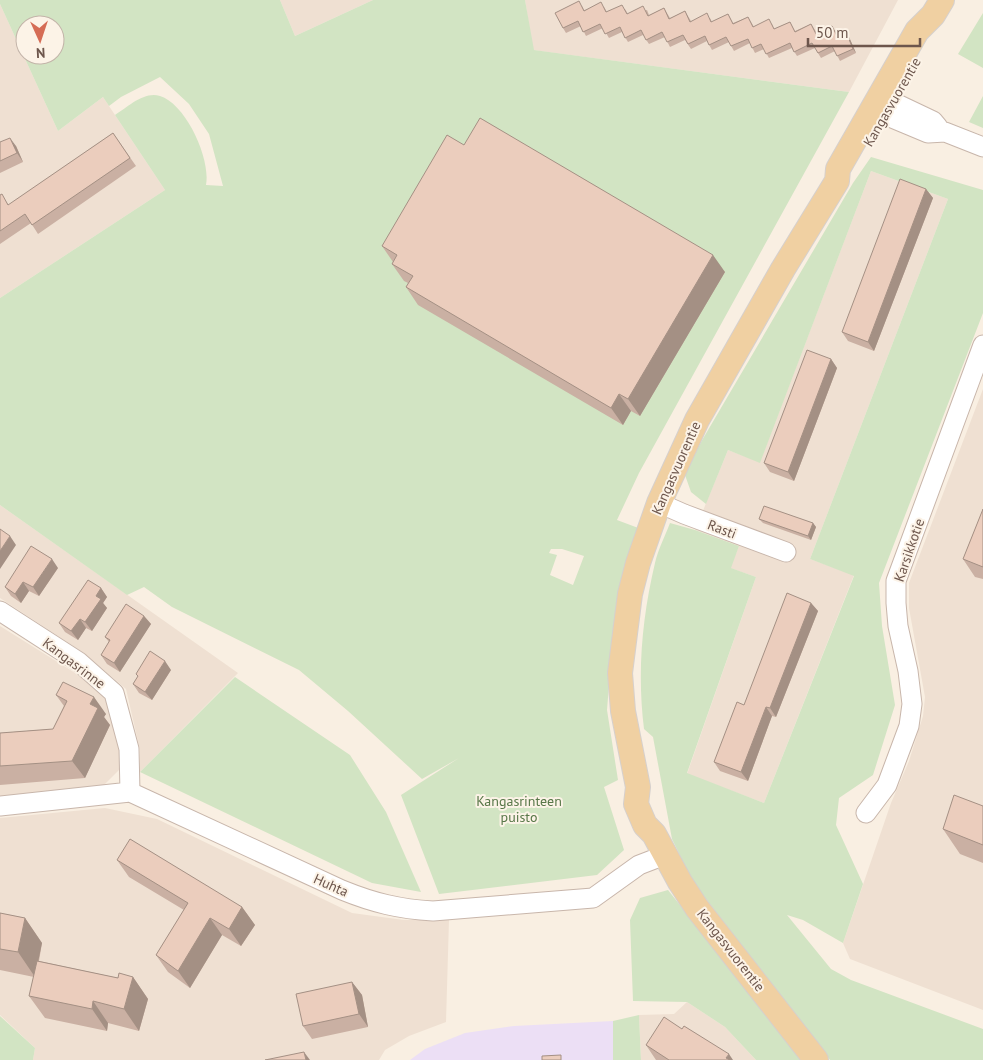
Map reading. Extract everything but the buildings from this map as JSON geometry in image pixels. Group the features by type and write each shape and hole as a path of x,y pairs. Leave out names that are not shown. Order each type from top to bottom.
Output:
{"main road":[{"name":"Kangasvuorentie","path":"816,1060 697,908 664,855 654,834 645,825 636,804 638,787 624,711 620,673 630,594 638,563 659,503 697,420 837,181 838,169 921,54 939,4"}],"street":[{"path":"885,106 933,122 945,132 983,147"},
{"name":"Karsikkotie","path":"866,813 887,785 909,726 912,704 908,671 898,626 896,581 983,345"},
{"name":"Rasti","path":"659,503 786,552"},
{"name":"Kangasrinne","path":"0,611 79,662 114,693 129,749 130,792"},
{"path":"0,806 130,792"},
{"name":"Huhta","path":"130,792 342,890 367,900 408,910 433,910 593,898 638,865 664,855"}],"shaded area":[{"path":"280,0 373,0 295,36"},
{"path":"525,0 898,0 849,92 533,50"},
{"path":"0,4 15,37 15,65 28,65 58,131 103,97 165,190 0,298"},
{"path":"871,171 948,199 810,559 854,575 764,803 687,774 756,577 730,568 739,546 695,530 728,450 760,462"},
{"path":"983,389 983,1010 850,959 843,943 891,803 909,761 923,716 925,697 909,608 909,583"},
{"path":"0,505 238,673 140,772 140,750 126,689 84,653 0,598"},
{"path":"0,626 72,671 107,696 121,750 120,769 101,788 0,798"},
{"path":"105,808 157,819 352,913 404,920 449,920 446,1022 409,1036 385,1050 379,1060 33,1060 35,1048 0,1015 0,818"},
{"path":"687,1002 725,1027 756,1060 641,1060 639,1015 674,1014"},
{"path":"613,1021 613,1060 410,1060 425,1049 465,1033 514,1026"}],"green space":[{"name":"Kangasrinteen puisto","path":"0,0 280,0 295,36 373,0 525,0 534,50 849,92 639,473 617,520 641,529 614,622 607,710 618,780 604,787 624,850 597,875 439,894 401,795 459,758 422,779 348,711 299,670 172,607 144,587 127,595 0,505 0,298 165,190 115,115 136,101 148,96 160,96 170,101 179,110 195,134 205,161 206,185 223,186 209,134 189,104 160,77 121,97 109,106 103,97 58,131 28,65 65,65 65,15 15,15 15,37 0,4","holes":["551,549 562,549 584,556 573,585 550,575 557,555 549,553"]},
{"path":"983,13 983,68 958,54"},
{"path":"983,96 983,128 969,122"},
{"path":"871,157 983,190 983,313 879,583 882,626 895,705 873,775 839,798 836,825 863,884 843,943 803,920 787,915 831,969 851,980 983,1029 983,1060 830,1060 693,882 672,839 653,737 644,729 641,666 644,625 655,563 670,523 739,546 731,568 756,577 687,773 764,803 854,576 810,559 948,199 871,171 760,463 728,450 706,504 691,492 685,475 701,442 853,183"},
{"path":"235,677 350,755 386,812 421,892 372,883 140,772"},
{"path":"668,890 803,1060 756,1060 725,1027 687,1002 633,1001 630,920 640,898"},
{"path":"639,1015 641,1060 613,1060 613,1021"},
{"path":"0,1016 35,1048 33,1060 0,1060"}]}
